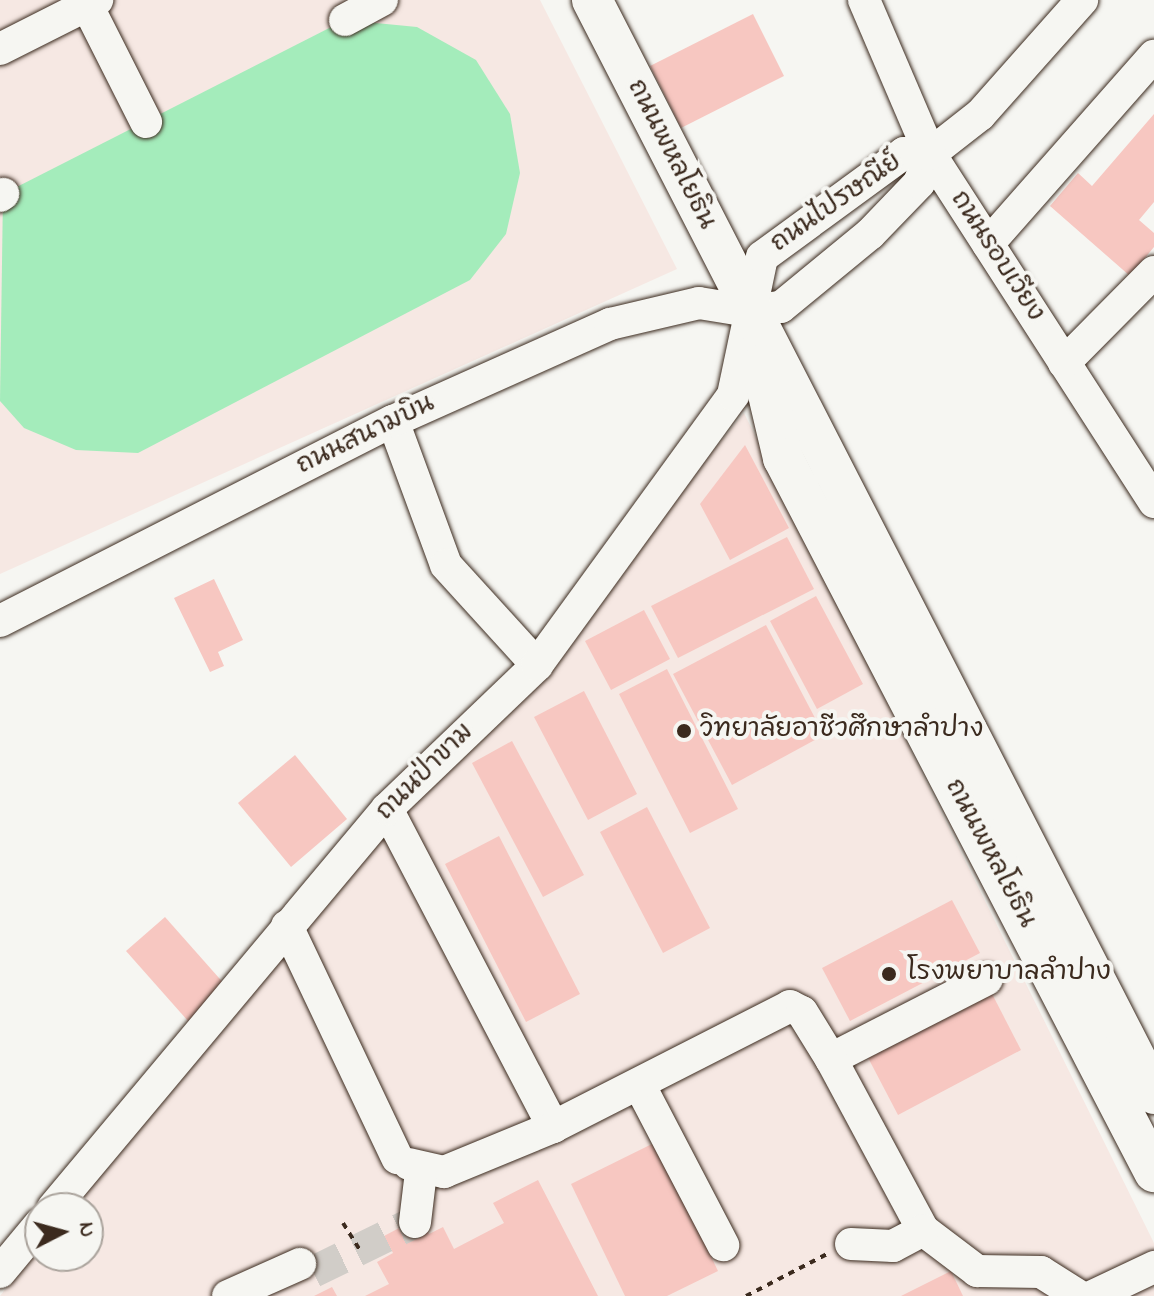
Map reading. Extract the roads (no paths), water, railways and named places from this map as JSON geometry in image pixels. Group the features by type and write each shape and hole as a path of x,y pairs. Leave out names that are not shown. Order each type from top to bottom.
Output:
{"main road":[{"name":"ถนนพหลโยธิน","path":"592,0 748,311 1037,907 1154,1172"},
{"name":"ถนนพหลโยธิน","path":"1037,907 1154,1094"}],"street":[{"path":"345,20 382,0"},
{"name":"ถนนรอบเวียง","path":"864,0 930,154 1154,502"},
{"name":"ถนนไปรษณีย์","path":"930,154 904,153 762,257 748,311 781,307 870,234 919,183 930,154 980,115 1082,0"},
{"path":"0,49 92,3 146,122"},
{"path":"988,244 1154,56"},
{"path":"1064,363 1154,272"},
{"name":"ถนนสนามบิน","path":"0,621 393,421 610,324 699,303 748,311"},
{"name":"ถนนป่าขาม","path":"66,1192 387,809 537,665 733,395 748,311"},
{"path":"393,421 446,565 537,665"},
{"path":"387,809 553,1127"},
{"path":"287,926 409,1165 415,1222"},
{"path":"831,1059 987,979"},
{"path":"409,1165 444,1172 553,1127 790,1006 802,1012 831,1059 923,1230 993,1281 1049,1296"},
{"path":"639,1084 723,1245"},
{"path":"842,1247 893,1246 923,1230"},
{"path":"0,1272 24,1243"},
{"path":"228,1296 299,1263"},
{"path":"1093,1296 1154,1267"},
{"path":"993,1281 1041,1272 1079,1296"}],"tunnel":[{"path":"313,1272 415,1222"}],"place":[{"name":"วิทยาลัยอาชีวศึกษาลำปาง","path":"684,731"},
{"name":"โรงพยาบาลลำปาง","path":"889,974"}]}
